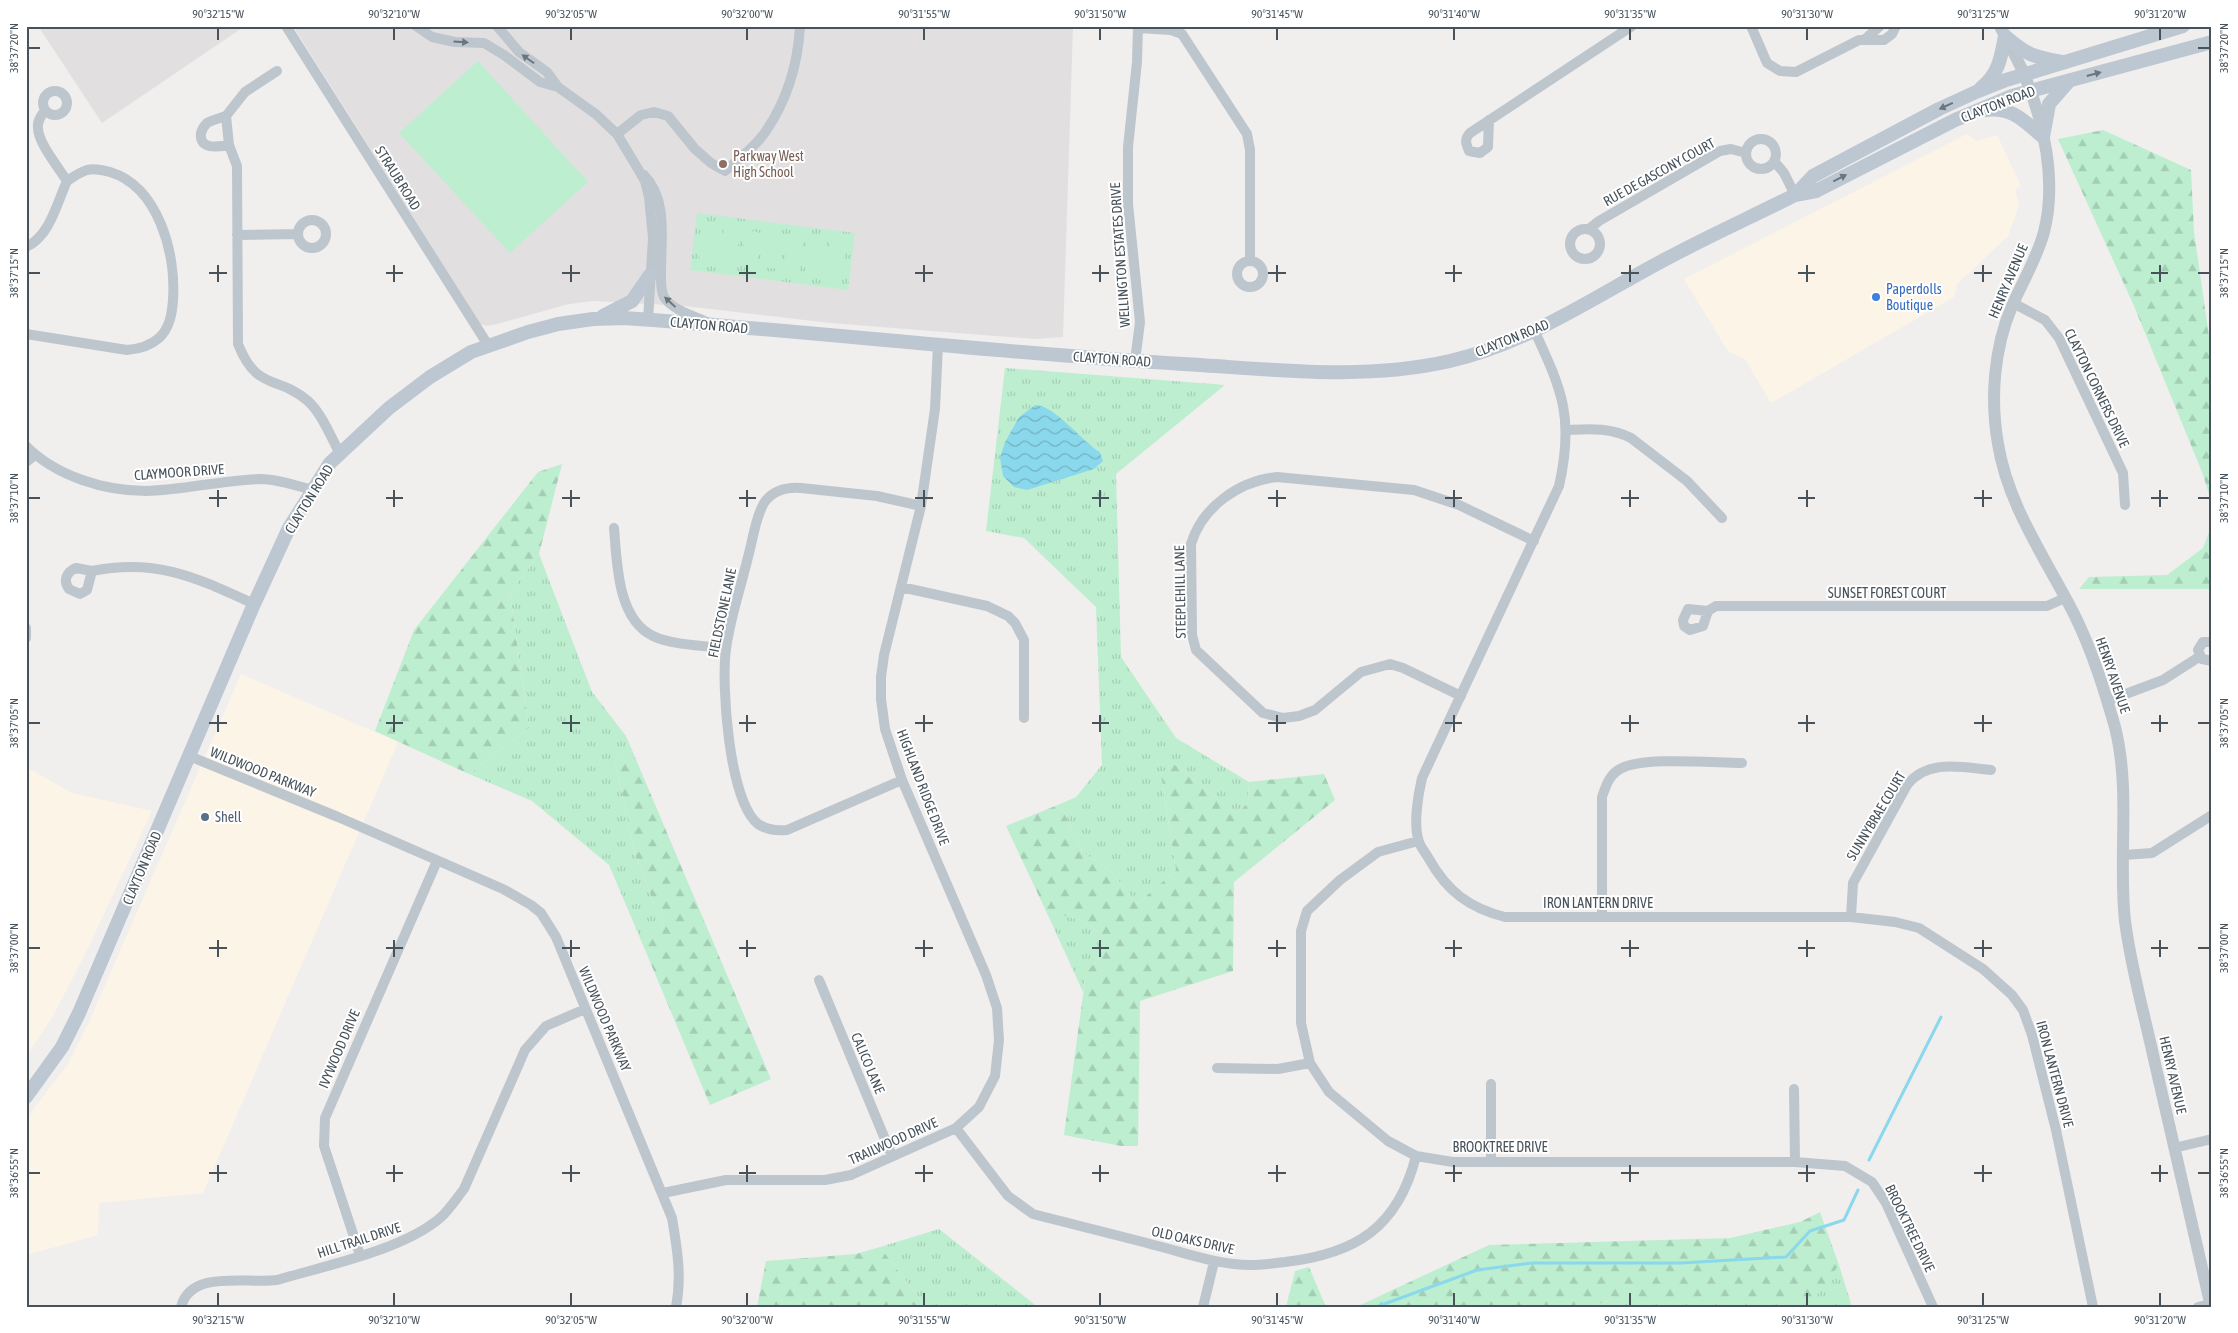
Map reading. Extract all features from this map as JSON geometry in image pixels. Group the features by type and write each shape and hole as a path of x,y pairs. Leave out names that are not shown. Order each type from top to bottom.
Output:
{"main road":[{"name":"CLAYTON ROAD","path":"1795,195 1813,176 1939,109 1976,92 2024,75 2183,26"},
{"path":"2003,31 2023,52 2031,56 2065,62"},
{"path":"1976,92 1990,81 1998,69 2003,31"},
{"name":"CLAYTON ROAD","path":"26,1097 62,1048 79,1013 254,604 289,528 330,463 389,408 430,377 471,352 541,329 595,319 648,320 938,346 1331,373 1368,372 1450,361 1535,332 1666,259 1795,195 1816,191 1976,110 2030,90 2212,42"},
{"path":"1976,110 1998,108 2016,114 2043,138 2050,104 2071,80"},
{"path":"595,319 615,311 632,301 650,275"}],"street":[{"name":"STRAUB ROAD","path":"286,26 488,346"},
{"path":"416,26 432,37 455,42 484,43 504,55 540,82 558,87"},
{"path":"616,134 641,115 654,112 668,116 695,150 725,171 744,155 765,132 783,99 796,61 800,26"},
{"path":"1489,120 1632,26"},
{"path":"1752,26 1767,63 1780,71 1796,72 1863,40 1880,26"},
{"path":"1863,40 1884,40 1892,34 1896,26"},
{"path":"498,27 519,52 547,72 558,87 597,115 616,134 645,181 649,197 653,238 648,320"},
{"path":"1138,27 1171,30 1182,34 1247,134 1250,150 1250,261"},
{"name":"WELLINGTON ESTATES DRIVE","path":"1135,361 1140,322 1128,204 1128,146 1137,62 1138,27"},
{"name":"HENRY AVENUE","path":"2003,31 2030,90 2043,138 2048,181 2044,230 2036,254 2004,327 1998,356 1994,389 1998,444 2012,496 2091,652 2116,732 2121,766 2124,855 2122,889 2130,952 2211,1305"},
{"path":"228,145 208,146 203,143 201,138 203,128 206,124 226,116 245,92 277,71"},
{"path":"45,110 37,127 39,137 67,181"},
{"path":"226,116 228,145 237,166 238,344 253,371 262,378 307,400 314,407 340,454"},
{"path":"1763,139 1772,143 1776,157 1766,168 1756,168 1749,162 1746,153 1747,148 1753,141 1763,139"},
{"name":"RUE DE GASCONY COURT","path":"1589,229 1599,221 1720,151 1731,149 1746,153"},
{"path":"1774,161 1784,174 1795,195"},
{"path":"638,169 654,185 658,201 662,228 660,285 664,297 672,305 713,325"},
{"path":"26,247 38,239 46,229 67,181 88,170 98,170 122,176 139,190 163,228 174,267 171,317 159,338 140,349 128,350 26,334"},
{"path":"237,235 298,234"},
{"name":"CLAYTON CORNERS DRIVE","path":"2013,303 2045,320 2060,338 2123,473 2124,505"},
{"name":"IRON LANTERN DRIVE","path":"1535,332 1564,402 1567,430 1566,457 1559,486 1422,778 1417,800 1418,841 1434,868 1453,891 1484,912 1505,917 1851,917 1895,922 1919,928 1983,969 2012,995 2022,1010 2032,1035 2056,1130 2093,1307"},
{"name":"HIGHLAND RIDGE DRIVE","path":"938,346 934,409 921,506 884,655 881,699 885,730 902,780 986,974 997,1008 1000,1040 995,1076 979,1107 956,1128"},
{"path":"1567,430 1607,429 1620,432 1631,438 1687,481 1722,518"},
{"name":"CLAYMOOR DRIVE","path":"26,446 50,466 77,478 107,487 146,491 262,479 313,490"},
{"path":"26,462 35,455"},
{"name":"STEEPLEHILL LANE","path":"1461,696 1403,668 1390,664 1361,672 1315,710 1299,716 1283,718 1263,713 1196,650 1192,636 1191,544 1200,520 1208,511 1236,490 1264,478 1277,477 1414,490 1460,505 1534,541"},
{"name":"FIELDSTONE LANE","path":"902,780 787,830 769,829 760,825 754,820 747,808 736,777 725,717 724,680 726,648 756,525 764,503 771,495 790,487 877,496 921,506"},
{"path":"614,528 621,588 625,602 636,622 653,636 726,648"},
{"path":"92,572 109,568 141,568 181,573 197,578 254,604"},
{"path":"901,586 987,606 1008,616 1015,623 1024,640 1024,718"},
{"name":"SUNSET FOREST COURT","path":"1708,611 1716,606 2047,606 2065,598"},
{"path":"26,628 26,638"},
{"path":"2212,642 2206,641 2201,644 2198,650 2199,657 2205,661 2212,661"},
{"path":"2107,701 2163,680 2199,657"},
{"name":"WILDWOOD PARKWAY","path":"189,756 338,817 503,889 531,905 540,913 556,937 672,1218 678,1252 679,1276 676,1307"},
{"path":"1602,916 1602,798 1608,780 1620,769 1637,764 1742,763"},
{"name":"SUNNYBRAE COURT","path":"1851,917 1853,883 1907,786 1915,776 1931,767 1991,770"},
{"path":"2124,855 2152,853 2212,815"},
{"name":"BROOKTREE DRIVE","path":"1418,841 1378,852 1328,890 1307,911 1301,931 1301,1023 1310,1063 1329,1092 1388,1141 1416,1156 1453,1162 1795,1162 1846,1166 1872,1182 1886,1203 1933,1307"},
{"name":"IVYWOOD DRIVE","path":"360,1255 324,1146 325,1118 437,861"},
{"name":"CALICO LANE","path":"819,980 892,1156"},
{"name":"HILL TRAIL DRIVE","path":"181,1307 182,1300 190,1290 200,1284 212,1281 262,1282 277,1280 393,1245 422,1231 451,1207 464,1189 525,1050 546,1026 585,1009"},
{"path":"1217,1068 1278,1068 1310,1063"},
{"path":"1491,1084 1491,1161"},
{"path":"1794,1089 1795,1162"},
{"name":"TRAILWOOD DRIVE","path":"663,1193 726,1180 825,1180 851,1175 956,1128"},
{"name":"OLD OAKS DRIVE","path":"956,1128 1008,1196 1033,1214 1214,1262 1252,1265 1309,1259 1357,1242 1368,1236 1391,1214 1411,1174 1416,1156"},
{"path":"2174,1148 2212,1139"},
{"path":"1203,1307 1214,1262"},
{"path":"2198,1307 2211,1305"}],"shaded area":[{"path":"38,26 245,26 102,123"},
{"name":"Parkway West High School","path":"293,26 1073,26 1063,337 1035,339 830,323 684,306 594,301 569,304 497,324 487,326 480,324"},
{"path":"1967,134 1977,141 1997,135 2021,186 2015,190 2019,205 2008,236 1957,284 1954,297 1771,403 1745,359 1728,351 1684,279"},
{"path":"241,674 398,742 203,1193 99,1203 98,1235 26,1255 26,1119 68,1064 89,1022"},
{"path":"26,767 72,793 152,811 88,948 53,1016 26,1056"}],"green space":[{"path":"478,61 588,182 510,253 399,133"},
{"path":"2103,130 2191,170 2194,232 2212,357 2212,503 2202,472 2134,306 2058,139"},
{"path":"697,213 855,233 848,290 690,270"},
{"path":"703,225 719,227 715,261 699,259"},
{"path":"724,228 740,230 736,264 720,262"},
{"path":"746,230 761,233 757,267 741,265"},
{"path":"767,233 783,235 778,269 762,267"},
{"path":"788,235 804,238 800,272 784,270"},
{"path":"809,238 825,241 821,275 805,273"},
{"path":"830,241 846,243 842,277 826,276"},
{"path":"1005,368 1225,385 1116,474 1121,657 1176,738 1249,782 1248,803 1236,814 1174,764 1161,774 1176,870 1137,904 1111,871 1082,852 1060,804 1076,797 1102,765 1096,607 1024,538 986,531","holes":["1035,405 1100,452 1103,461 1005,442 1019,417"]},
{"path":"562,464 539,554 510,593 529,728 469,774 375,731 414,630 538,472"},
{"path":"2212,525 2212,589 2079,589 2089,577 2167,575 2203,548"},
{"path":"539,554 592,692 626,736 632,750 615,762 635,854 663,927 643,945 609,865 532,801 469,774 529,728 510,593"},
{"path":"632,750 771,1079 710,1105 643,945 663,927 635,854 615,762"},
{"path":"1174,764 1236,814 1248,803 1249,782 1324,774 1335,800 1234,882 1233,971 1140,1001 1138,1146 1121,1146 1064,1135 1086,973 1101,955 1101,933 1081,920 1046,911 1006,826 1060,804 1082,852 1111,871 1137,904 1176,870 1161,774"},
{"path":"1046,911 1081,920 1101,933 1101,955 1086,973 1083,992"},
{"path":"1820,1212 1839,1265 1814,1299 1612,1299 1591,1307 1356,1307 1489,1245 1730,1238 1800,1222"},
{"path":"939,1229 1034,1304 1034,1307 926,1307 880,1247"},
{"path":"880,1247 926,1307 757,1307 766,1261 856,1254"},
{"path":"1839,1265 1852,1307 1591,1307 1612,1299 1813,1299"},
{"path":"1309,1267 1326,1307 1286,1307 1295,1271"}],"water":[{"path":"1035,405 1051,411 1059,417 1100,452 1103,461 1094,469 1027,490 1014,487 1003,476 1000,458 1005,442 1019,417"}],"waterway":[{"path":"1869,1160 1941,1017"},
{"path":"1376,1307 1477,1270 1532,1263 1681,1263 1786,1257 1810,1231 1844,1220 1858,1190"}],"place":[{"name":"Parkway West High School","path":"723,164"},
{"name":"Paperdolls Boutique","path":"1876,297"},
{"name":"Shell","path":"205,817"}]}
